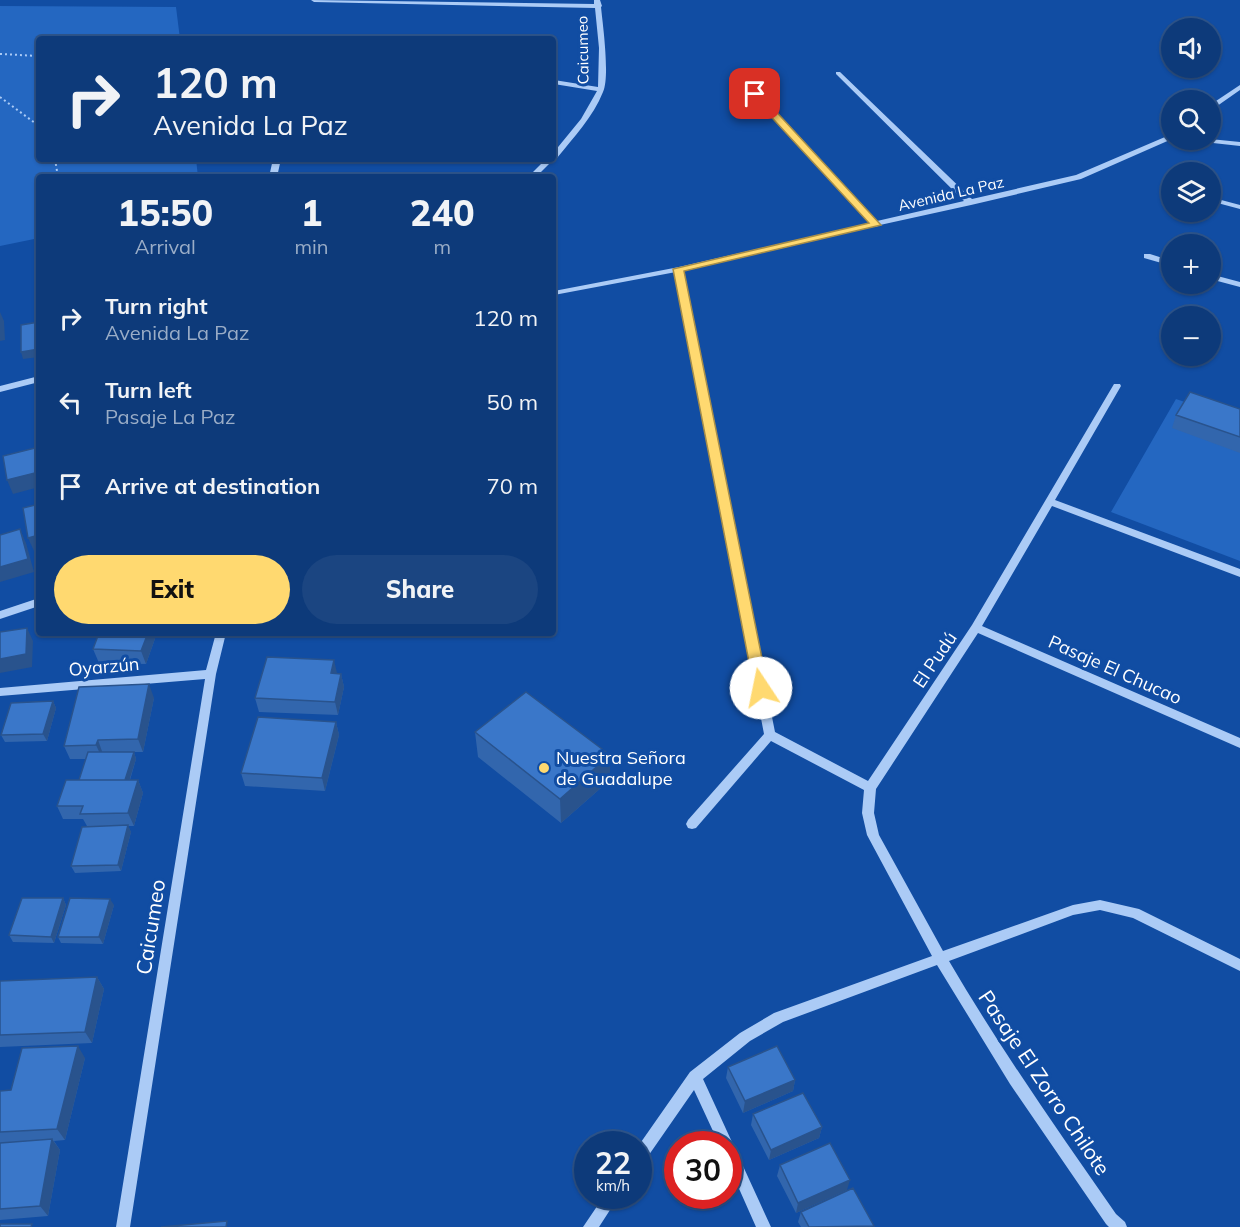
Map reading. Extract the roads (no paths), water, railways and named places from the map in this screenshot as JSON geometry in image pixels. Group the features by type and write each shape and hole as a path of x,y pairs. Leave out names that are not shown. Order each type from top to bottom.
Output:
{"street":[{"path":"314,0 598,3"},
{"name":"Caicumeo","path":"556,154 584,120 601,90 602,48 598,3"},
{"path":"838,73 971,203"},
{"path":"556,82 601,90"},
{"path":"1221,101 1240,87"},
{"path":"755,94 876,225"},
{"name":"Avenida La Paz","path":"556,293 679,269 1078,177 1161,141"},
{"path":"1221,142 1240,144"},
{"path":"535,174 547,162"},
{"path":"1221,202 1240,207"},
{"path":"1147,256 1161,260"},
{"path":"679,269 770,735"},
{"path":"1221,279 1240,285"},
{"path":"0,389 36,380"},
{"name":"El Pudú","path":"870,788 976,628 1117,386"},
{"path":"1051,502 1240,573"},
{"path":"0,615 36,603"},
{"name":"Pasaje El Chucao","path":"976,628 1240,743"},
{"name":"Caicumeo","path":"123,1227 211,674 220,636"},
{"name":"Oyarzún","path":"0,692 211,674"},
{"path":"770,735 870,788 868,813 873,835 938,958"},
{"path":"692,824 770,735"},
{"path":"652,1138 695,1077 745,1037 779,1017 1073,910 1100,905 1135,913 1240,965"},
{"name":"Pasaje El Zorro Chilote","path":"938,958 1040,1120 1111,1219 1120,1227"},
{"path":"695,1077 720,1131"},
{"path":"742,1179 764,1227"},
{"path":"590,1227 603,1209"}],"place":[{"name":"Nuestra Señora de Guadalupe","path":"544,768"}]}
